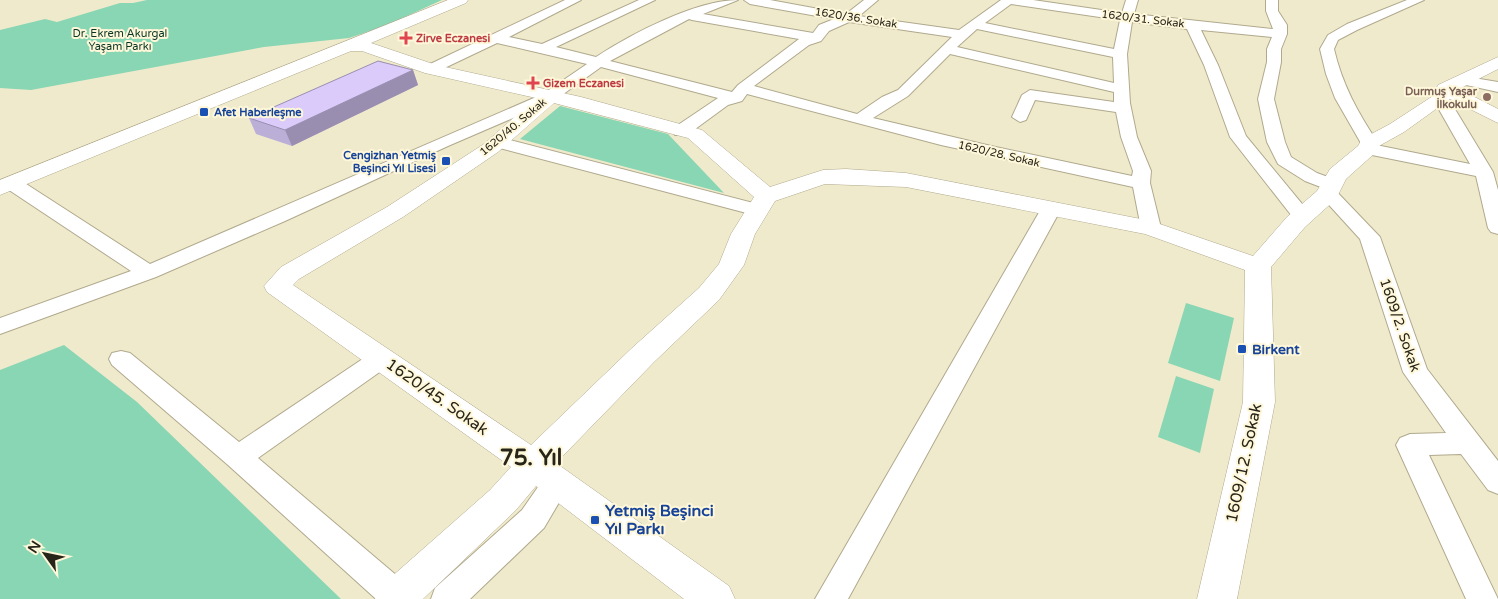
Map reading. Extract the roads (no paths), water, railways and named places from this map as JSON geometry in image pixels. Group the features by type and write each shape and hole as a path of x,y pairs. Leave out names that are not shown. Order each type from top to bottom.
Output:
{"main road":[{"path":"4,187 462,0"},
{"path":"351,46 364,46 431,70 580,103 695,134 762,203"},
{"path":"396,598 503,500 545,474 643,355 709,294 731,265 743,234 762,203 823,177 846,176 906,180 1151,228 1258,266 1302,216 1329,189 1351,161 1369,146 1397,128 1462,80 1498,62"},
{"path":"1443,94 1498,117"},
{"name":"1620/40. Sokak","path":"277,286 290,273 395,212 498,142 549,97"},
{"name":"1609/12. Sokak","path":"1217,599 1222,568 1259,402 1258,266"},
{"name":"1620/45. Sokak","path":"277,286 545,474 714,599"}],"street":[{"path":"431,70 575,0"},
{"path":"543,48 650,0"},
{"name":"1620/40. Sokak","path":"549,97 598,62 656,30 688,15 732,0"},
{"name":"1620/36. Sokak","path":"750,0 848,18 962,34"},
{"path":"680,131 722,102 740,93 804,42 816,38 824,28 848,18 872,0"},
{"path":"859,120 888,100 903,93 962,34 1008,0"},
{"name":"1620/31. Sokak","path":"1008,0 1127,18 1280,34"},
{"path":"1132,0 1120,54 1121,88 1129,137 1142,171 1141,183 1151,228"},
{"path":"1272,0 1272,12 1280,25 1280,34 1274,49 1274,62 1266,99 1276,142 1284,160 1329,189"},
{"path":"1410,1 1352,27 1333,38 1327,49 1333,78 1369,146 1484,172"},
{"path":"688,15 816,38"},
{"path":"974,24 1120,54"},
{"path":"1192,25 1211,65 1238,137 1302,216"},
{"name":"1620/28. Sokak","path":"495,38 859,120 997,154 1141,183"},
{"path":"947,49 1121,88"},
{"path":"1462,80 1498,87"},
{"path":"1443,94 1484,172 1498,228"},
{"path":"1020,117 1030,95 1123,108"},
{"path":"0,326 148,272 278,218 442,142 549,97"},
{"path":"498,142 762,203"},
{"path":"4,187 148,272"},
{"name":"1609/2. Sokak","path":"1329,189 1370,237 1415,372 1498,482"},
{"path":"831,599 1051,209"},
{"path":"121,358 238,456 396,598"},
{"path":"238,456 382,358"},
{"path":"1467,443 1410,445 1482,599"},
{"path":"447,599 533,519 545,474"}],"place":[{"name":"Zirve Eczanesi","path":"406,38"},
{"name":"Gizem Eczanesi","path":"533,83"},
{"name":"Durmuş Yaşar İlkokulu","path":"1487,97"},
{"name":"Afet Haberleşme","path":"204,112"},
{"name":"Cengizhan Yetmiş Beşinci Yıl Lisesi","path":"446,161"},
{"name":"Birkent","path":"1242,349"},
{"name":"Yetmiş Beşinci Yıl Parkı","path":"595,520"}],"district":[{"name":"75. Yıl","path":"531,458"}],"park label":[{"name":"Dr. Ekrem Akurgal Yaşam Parkı","path":"120,39"}]}
